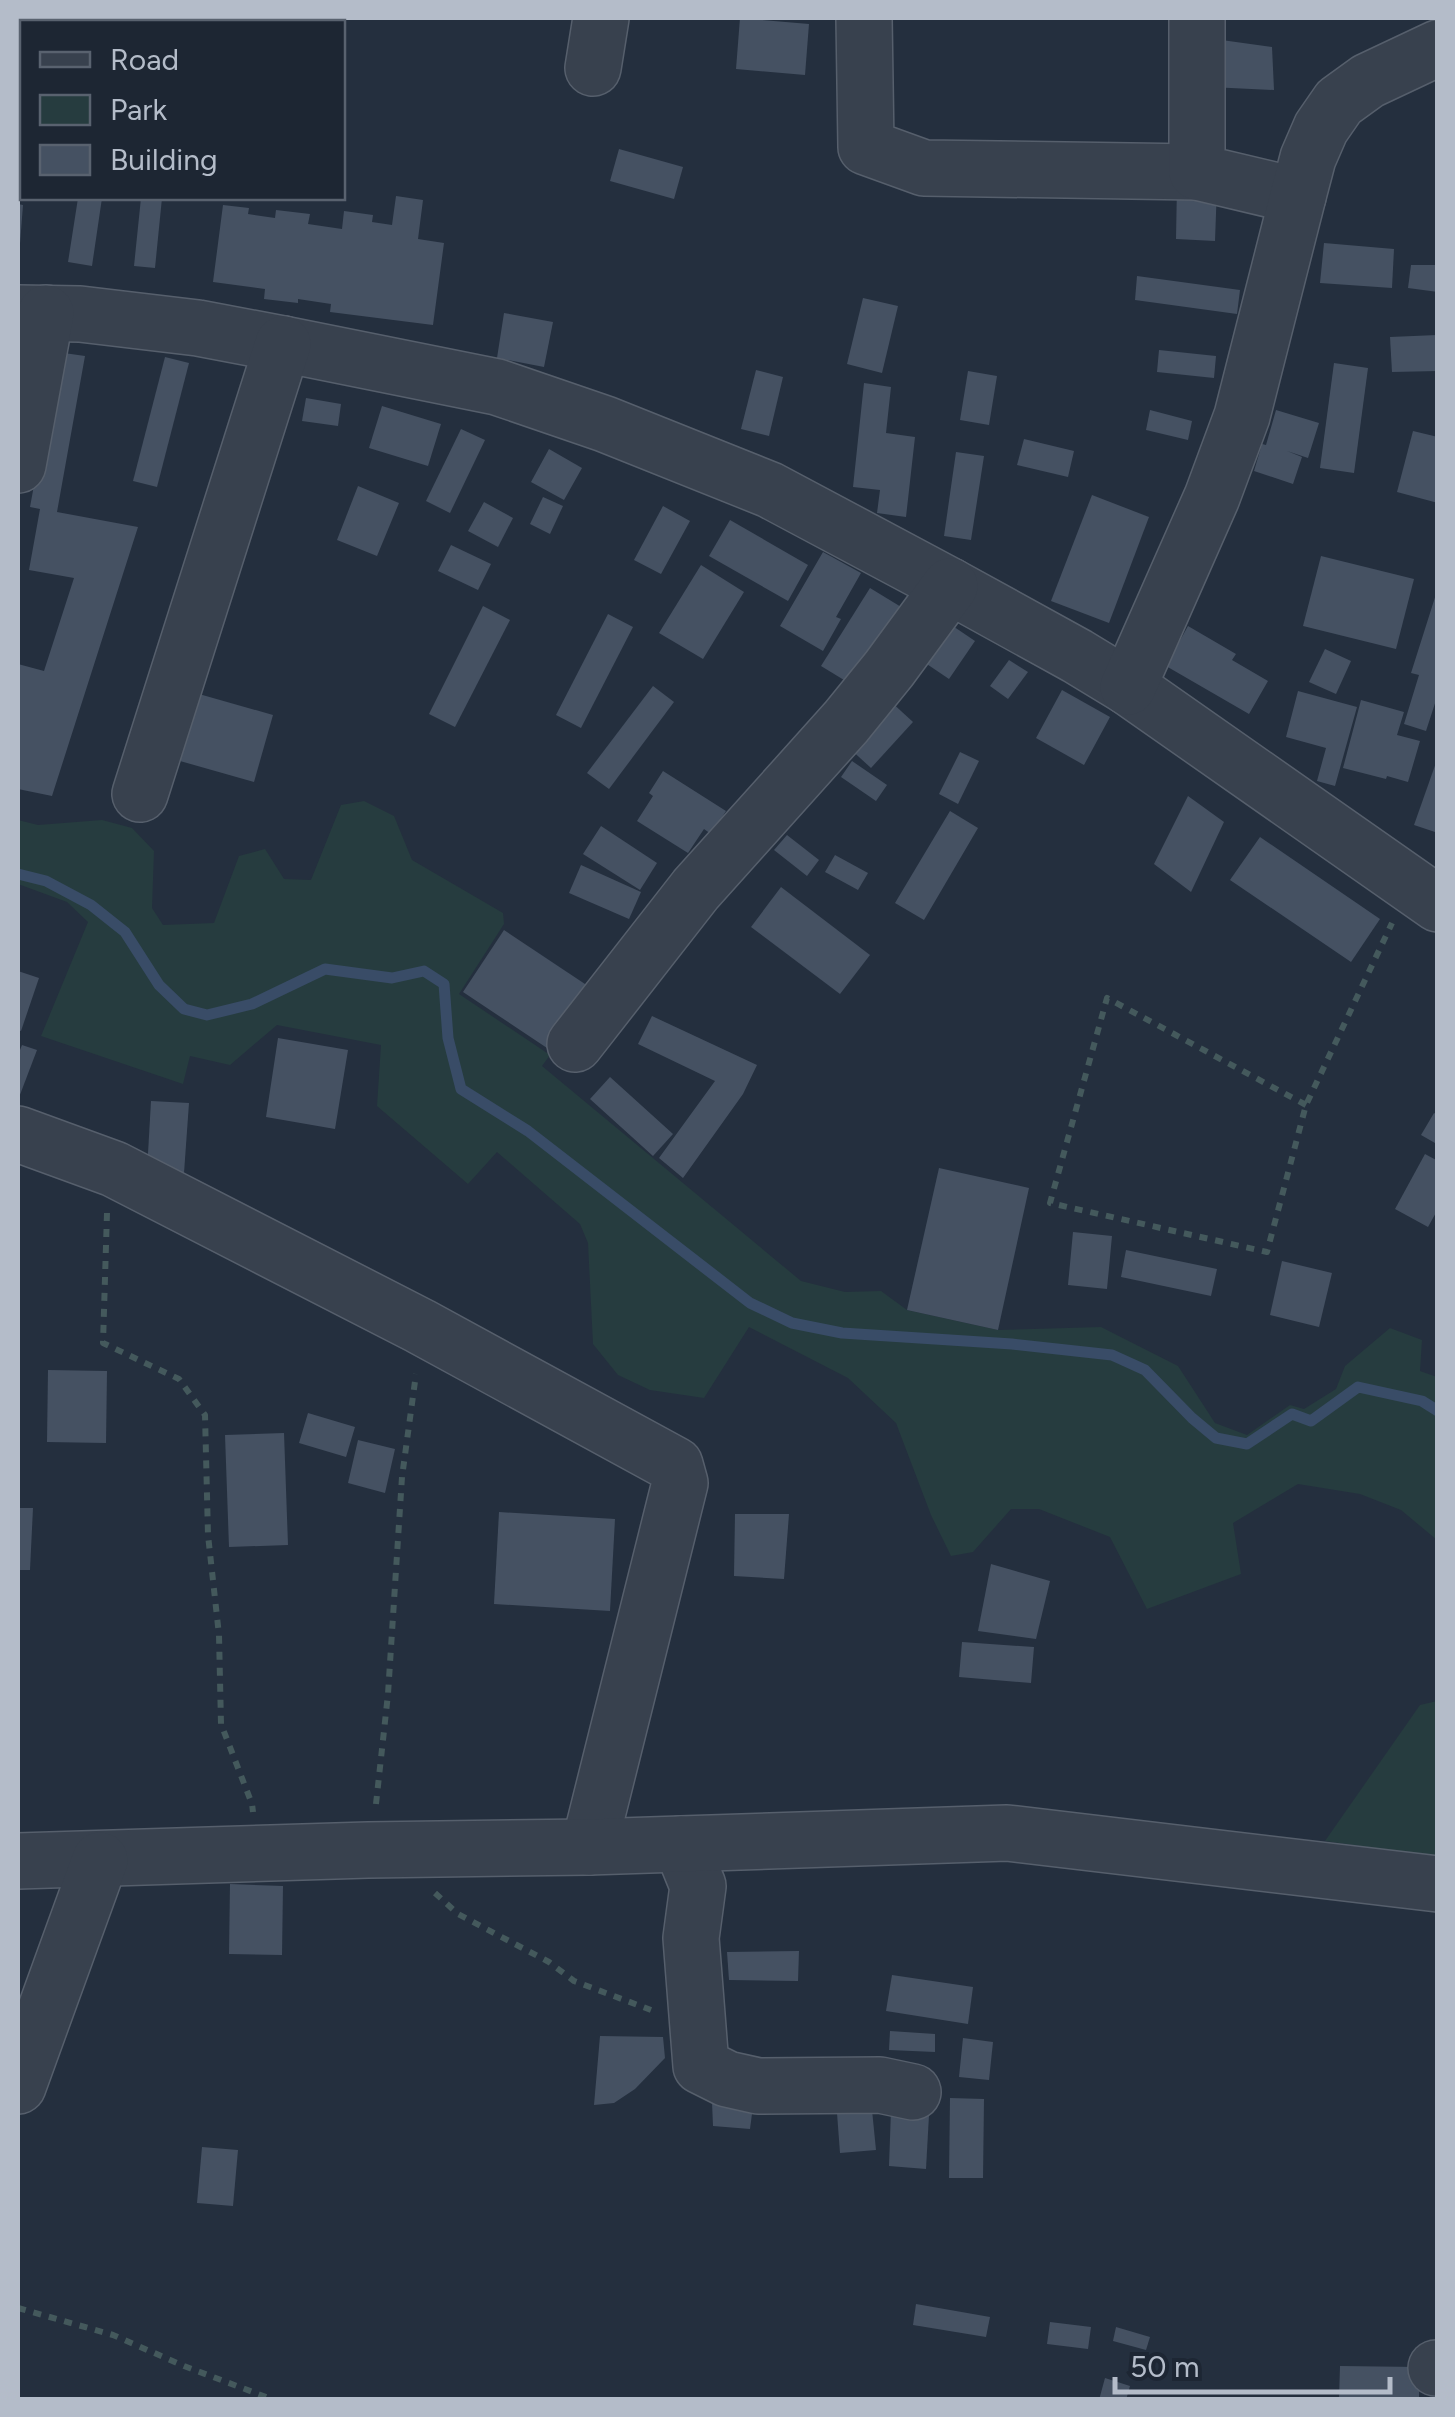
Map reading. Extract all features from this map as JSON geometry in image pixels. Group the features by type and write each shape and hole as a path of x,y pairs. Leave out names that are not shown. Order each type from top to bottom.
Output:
{"street":[{"path":"864,18 866,147 924,168 1197,172 1298,196"},
{"path":"1197,18 1197,172"},
{"path":"1128,687 1212,498 1242,416 1308,158 1321,128 1339,102 1368,81 1438,48"},
{"path":"18,465 32,313 80,314 198,328 497,388 605,424 770,490 950,586 1128,687 1424,895"},
{"path":"140,794 283,344"},
{"path":"575,1044 696,889 846,722 950,586"},
{"path":"18,1134 109,1167 420,1326 675,1464 680,1482 589,1847"},
{"path":"18,1862 1008,1832 1438,1884"},
{"path":"681,1844 698,1886 691,1938 701,2066 727,2080 758,2086 880,2085 913,2092"},
{"path":"18,2086 100,1860"}],"path":[{"path":"1306,1105 1107,998 1050,1203 1267,1252 1306,1105 1424,895"},
{"path":"109,1167 103,1344 178,1379 205,1414 208,1535 219,1635 221,1724 252,1804 258,1852"},
{"path":"420,1326 402,1477 379,1784 384,1850 458,1914 549,1962 574,1981 657,2013 699,2043"},
{"path":"18,2308 113,2335 274,2400"}],"green space":[{"path":"364,801 394,816 412,860 503,913 504,924 459,994 550,1055 542,1066 801,1281 845,1292 881,1291 907,1310 998,1330 1101,1327 1178,1366 1215,1423 1247,1435 1290,1405 1304,1409 1336,1389 1345,1366 1390,1328 1422,1340 1420,1371 1437,1377 1437,1540 1401,1510 1360,1494 1298,1484 1233,1523 1241,1574 1147,1609 1110,1537 1039,1509 1011,1509 973,1552 951,1556 896,1423 848,1378 749,1327 704,1398 650,1390 618,1375 593,1344 588,1243 580,1224 497,1152 468,1184 377,1106 381,1045 277,1025 230,1065 190,1056 183,1084 41,1036 88,922 67,902 18,884 18,820 38,825 102,820 132,828 154,851 152,908 163,925 214,923 239,856 265,849 284,879 311,880 341,805"},
{"path":"1437,1701 1437,1857 1325,1841 1420,1705"}],"building":[{"path":"740,18 809,24 805,75 736,69"},
{"path":"1207,38 1272,47 1274,90 1210,87"},
{"path":"19,94 20,152 18,152"},
{"path":"619,149 683,167 674,199 610,181"},
{"path":"1177,185 1217,186 1215,241 1176,239"},
{"path":"396,196 423,200 418,239 444,243 433,325 330,312 331,304 264,299 265,289 213,282 223,205 249,208 248,214 275,218 276,210 310,214 308,224 342,229 344,211 373,215 372,222 392,225"},
{"path":"78,200 102,200 92,266 68,262"},
{"path":"141,200 162,200 155,268 134,266"},
{"path":"18,204 23,205 20,244 18,244"},
{"path":"1324,243 1394,249 1392,288 1320,283"},
{"path":"1411,265 1438,265 1438,292 1408,288"},
{"path":"1137,276 1240,290 1237,314 1135,300"},
{"path":"863,298 898,306 882,373 847,364"},
{"path":"504,313 553,322 544,367 497,358"},
{"path":"1437,335 1438,371 1392,372 1390,337"},
{"path":"1159,350 1216,356 1214,378 1157,372"},
{"path":"64,353 85,356 57,512 138,527 52,796 18,789 18,664 44,671 74,578 29,570 40,509 30,507 54,376"},
{"path":"165,357 189,363 157,487 133,481"},
{"path":"1334,363 1368,368 1354,473 1320,468"},
{"path":"756,370 783,377 769,436 741,429"},
{"path":"968,371 997,376 989,425 960,420"},
{"path":"864,383 891,387 886,433 915,437 906,517 877,513 880,490 853,487"},
{"path":"306,398 341,404 338,426 302,421"},
{"path":"382,406 441,424 428,466 369,448"},
{"path":"1150,410 1192,421 1188,440 1146,430"},
{"path":"1276,410 1319,423 1308,458 1287,451 1302,457 1293,484 1254,471"},
{"path":"461,429 485,440 450,513 426,501"},
{"path":"1413,431 1438,437 1438,503 1397,492"},
{"path":"1024,439 1074,451 1068,477 1017,465"},
{"path":"549,449 582,468 564,500 531,482"},
{"path":"956,452 984,456 971,540 944,536"},
{"path":"358,486 399,503 377,556 337,540"},
{"path":"1092,495 1149,517 1109,623 1051,601"},
{"path":"543,497 563,506 550,534 530,524"},
{"path":"484,502 513,518 498,547 468,531"},
{"path":"663,506 690,521 661,574 634,560"},
{"path":"730,520 808,565 788,601 709,556"},
{"path":"451,545 491,564 478,590 438,571"},
{"path":"823,552 861,573 836,617 841,619 823,651 780,626"},
{"path":"1321,556 1414,579 1396,649 1303,626"},
{"path":"701,565 744,592 703,659 659,633"},
{"path":"870,588 911,613 862,691 821,666"},
{"path":"1437,591 1438,694 1426,731 1404,724 1419,675 1411,673"},
{"path":"483,606 510,620 455,727 429,714"},
{"path":"608,614 633,627 581,728 556,715"},
{"path":"938,616 975,641 949,679 912,654"},
{"path":"1188,626 1236,654 1232,660 1268,681 1249,714 1166,666"},
{"path":"1325,649 1351,661 1336,694 1309,682"},
{"path":"1009,660 1028,672 1008,699 990,686"},
{"path":"653,686 674,702 609,789 587,773"},
{"path":"1062,690 1110,717 1084,765 1036,738"},
{"path":"1298,691 1357,707 1335,786 1317,781 1326,748 1286,737"},
{"path":"199,694 273,715 254,782 180,761"},
{"path":"889,700 913,722 871,768 847,746"},
{"path":"1361,700 1404,712 1397,735 1420,741 1408,782 1343,768"},
{"path":"960,752 979,761 958,804 939,794"},
{"path":"1438,757 1438,833 1414,825"},
{"path":"852,761 887,785 876,801 841,777"},
{"path":"663,771 726,811 711,834 704,829 688,853 637,821"},
{"path":"1188,796 1224,822 1191,892 1154,864"},
{"path":"950,811 978,828 924,920 895,903"},
{"path":"601,826 657,863 640,890 583,854"},
{"path":"787,835 819,860 807,876 774,850"},
{"path":"1260,837 1380,919 1351,962 1230,880"},
{"path":"835,855 868,873 858,890 825,872"},
{"path":"581,865 641,892 629,919 569,893"},
{"path":"781,887 870,955 840,994 751,927"},
{"path":"504,930 588,986 547,1048 463,992"},
{"path":"18,971 39,978 21,1031 18,1030"},
{"path":"652,1016 757,1065 743,1094 683,1178 659,1158 715,1081 638,1044"},
{"path":"278,1038 348,1050 335,1129 266,1117"},
{"path":"22,1045 37,1050 18,1100 18,1055"},
{"path":"610,1077 673,1134 653,1156 590,1099"},
{"path":"151,1101 189,1103 184,1173 147,1171"},
{"path":"1434,1113 1438,1115 1435,1143 1421,1135"},
{"path":"1425,1154 1438,1161 1438,1209 1428,1227 1395,1209"},
{"path":"939,1168 1029,1188 998,1330 907,1310"},
{"path":"1073,1232 1112,1236 1107,1289 1068,1285"},
{"path":"1126,1250 1217,1269 1211,1296 1121,1277"},
{"path":"1282,1261 1332,1273 1319,1327 1270,1315"},
{"path":"48,1370 107,1371 106,1443 47,1442"},
{"path":"308,1413 355,1427 346,1457 299,1443"},
{"path":"284,1433 288,1545 229,1547 225,1435"},
{"path":"358,1440 395,1449 385,1493 348,1483"},
{"path":"18,1508 33,1508 30,1570 18,1570"},
{"path":"499,1512 615,1519 610,1611 494,1604"},
{"path":"735,1514 789,1514 784,1579 734,1576"},
{"path":"991,1564 1050,1581 1036,1639 978,1631"},
{"path":"962,1642 1034,1647 1031,1683 959,1677"},
{"path":"230,1884 283,1886 282,1955 229,1954"},
{"path":"799,1951 798,1981 729,1980 727,1952"},
{"path":"892,1975 973,1987 968,2024 886,2011"},
{"path":"890,2031 935,2034 935,2052 889,2050"},
{"path":"600,2036 663,2037 665,2058 635,2089 614,2103 594,2105"},
{"path":"963,2038 993,2042 989,2080 959,2077"},
{"path":"950,2098 984,2099 983,2178 949,2178"},
{"path":"712,2102 753,2106 750,2129 713,2126"},
{"path":"872,2110 876,2150 840,2153 837,2113"},
{"path":"891,2110 929,2115 926,2169 889,2166"},
{"path":"202,2147 238,2150 233,2206 197,2203"},
{"path":"916,2304 990,2317 986,2337 913,2325"},
{"path":"1050,2322 1091,2327 1088,2349 1047,2344"},
{"path":"1116,2327 1150,2337 1146,2350 1113,2341"},
{"path":"1340,2366 1419,2367 1419,2400 1339,2399"},
{"path":"1105,2378 1130,2386 1126,2400 1099,2400"}],"waterway":[{"path":"18,874 46,881 91,905 125,932 159,985 184,1009 207,1015 252,1004 325,969 392,978 424,971 444,984 448,1038 461,1089 528,1131 750,1303 792,1323 842,1333 1112,1355 1145,1370 1216,1438 1247,1444 1292,1414 1311,1421 1358,1387 1422,1401 1438,1411"}]}
